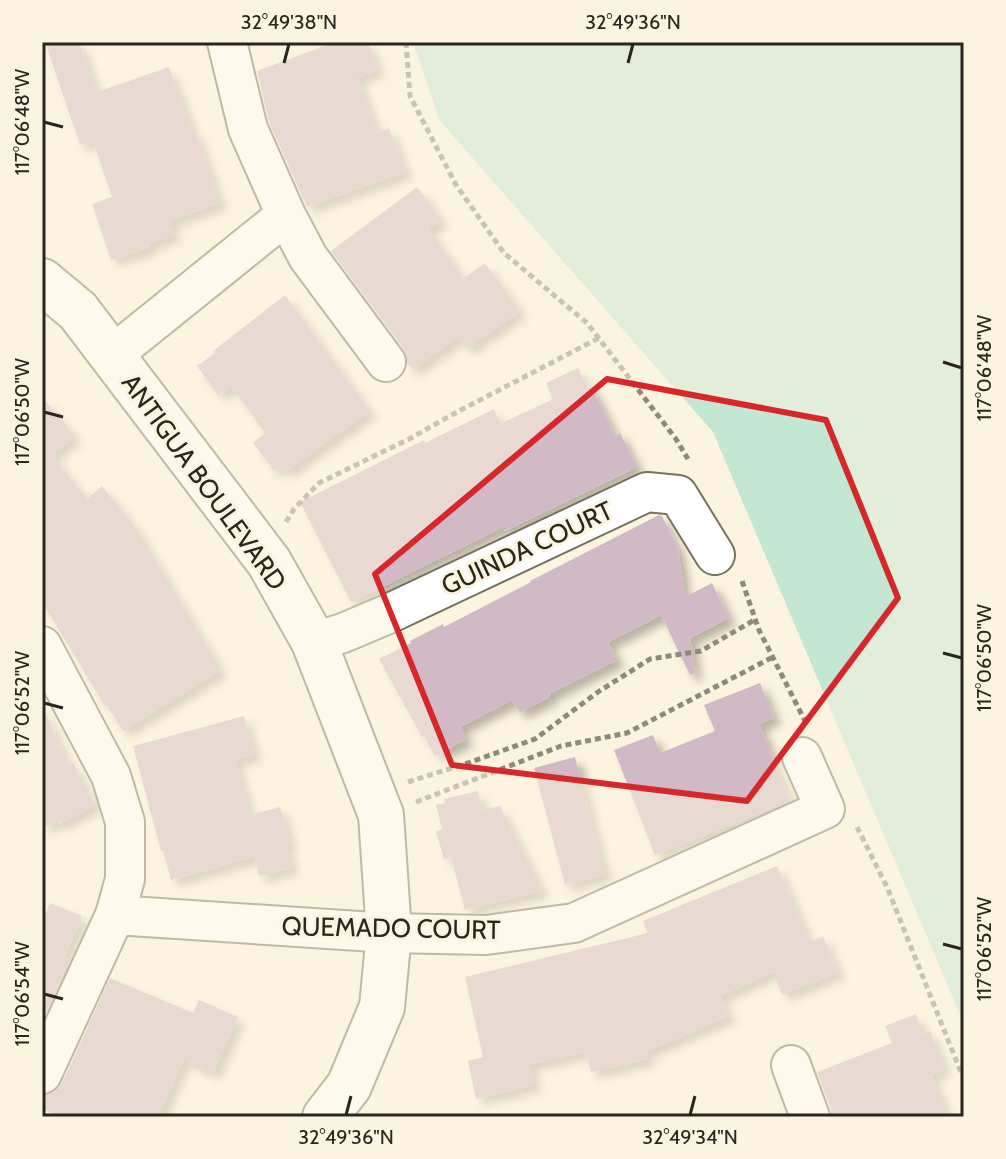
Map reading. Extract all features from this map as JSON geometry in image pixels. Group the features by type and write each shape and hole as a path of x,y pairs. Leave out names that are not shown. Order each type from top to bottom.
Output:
{"street":[{"path":"227,42 248,129 286,215 308,257 386,362"},
{"path":"111,356 286,215"},
{"name":"ANTIGUA BOULEVARD","path":"42,281 78,311 269,562 314,642 377,804 389,933 382,1007 349,1086 325,1117"},
{"name":"GUINDA COURT","path":"314,642 388,614 647,492 678,495 715,555"},
{"path":"42,646 111,776 125,822 125,879 115,915 42,1074"},
{"name":"QUEMADO COURT","path":"115,915 389,933 486,935 574,923 825,809 802,757"},
{"path":"791,1065 810,1117"}],"path":[{"path":"259,549 319,483 599,338"},
{"path":"377,804 468,763 535,739 598,692 650,659 701,651 756,619"},
{"path":"377,804 561,746 627,733 773,657"}],"highlighted area":[{"path":"607,379 826,420 898,598 747,801 452,765 375,574"}],"green space":[{"path":"413,42 964,42 964,1024 713,432 440,121"}],"building":[{"path":"45,42 79,42 97,92 169,67 220,203 169,221 174,235 111,260 92,204 112,197 93,141 80,145"},
{"path":"335,42 368,42 378,70 357,77 377,133 389,128 405,172 307,207 269,122 257,71"},
{"path":"417,187 441,220 428,229 464,278 485,263 520,311 467,349 458,337 413,370 407,363 404,349 331,251"},
{"path":"285,295 370,411 285,472 282,465 274,471 253,443 265,433 231,386 218,395 197,366"},
{"path":"578,368 588,388 591,386 615,436 620,433 637,467 505,531 503,527 351,602 300,502 494,409 500,424 553,399 546,383"},
{"path":"42,397 75,436 52,455 87,499 102,486 138,531 221,670 123,731 42,602"},
{"path":"659,515 678,549 685,597 712,583 729,618 690,638 695,673 690,675 661,615 608,642 617,660 520,712 512,700 460,727 466,739 435,756 379,659"},
{"path":"760,683 774,718 759,724 790,801 655,855 614,750 653,735 660,753 715,731 704,705"},
{"path":"42,705 68,764 73,763 95,805 59,824 58,820 42,829"},
{"path":"244,716 254,755 235,760 250,815 280,807 290,843 286,844 292,868 259,876 254,857 171,880 133,746"},
{"path":"575,757 605,875 565,885 534,768"},
{"path":"478,791 483,810 500,806 542,891 465,910 451,857 444,859 436,831 442,829 436,805 445,803 444,799"},
{"path":"777,866 810,942 823,936 838,972 782,995 773,972 720,996 729,1016 647,1051 648,1059 591,1072 586,1052 530,1064 534,1085 476,1099 468,1061 483,1057 465,977 648,933 643,921"},
{"path":"50,903 82,916 64,958 70,960 42,1021 42,922"},
{"path":"110,978 193,1013 199,1000 238,1017 213,1073 183,1060 158,1117 61,1117 42,1108 42,1096 54,1092 62,1083"},
{"path":"916,1014 923,1034 930,1031 944,1069 931,1075 948,1117 831,1117 817,1072 892,1043 885,1026"}]}
